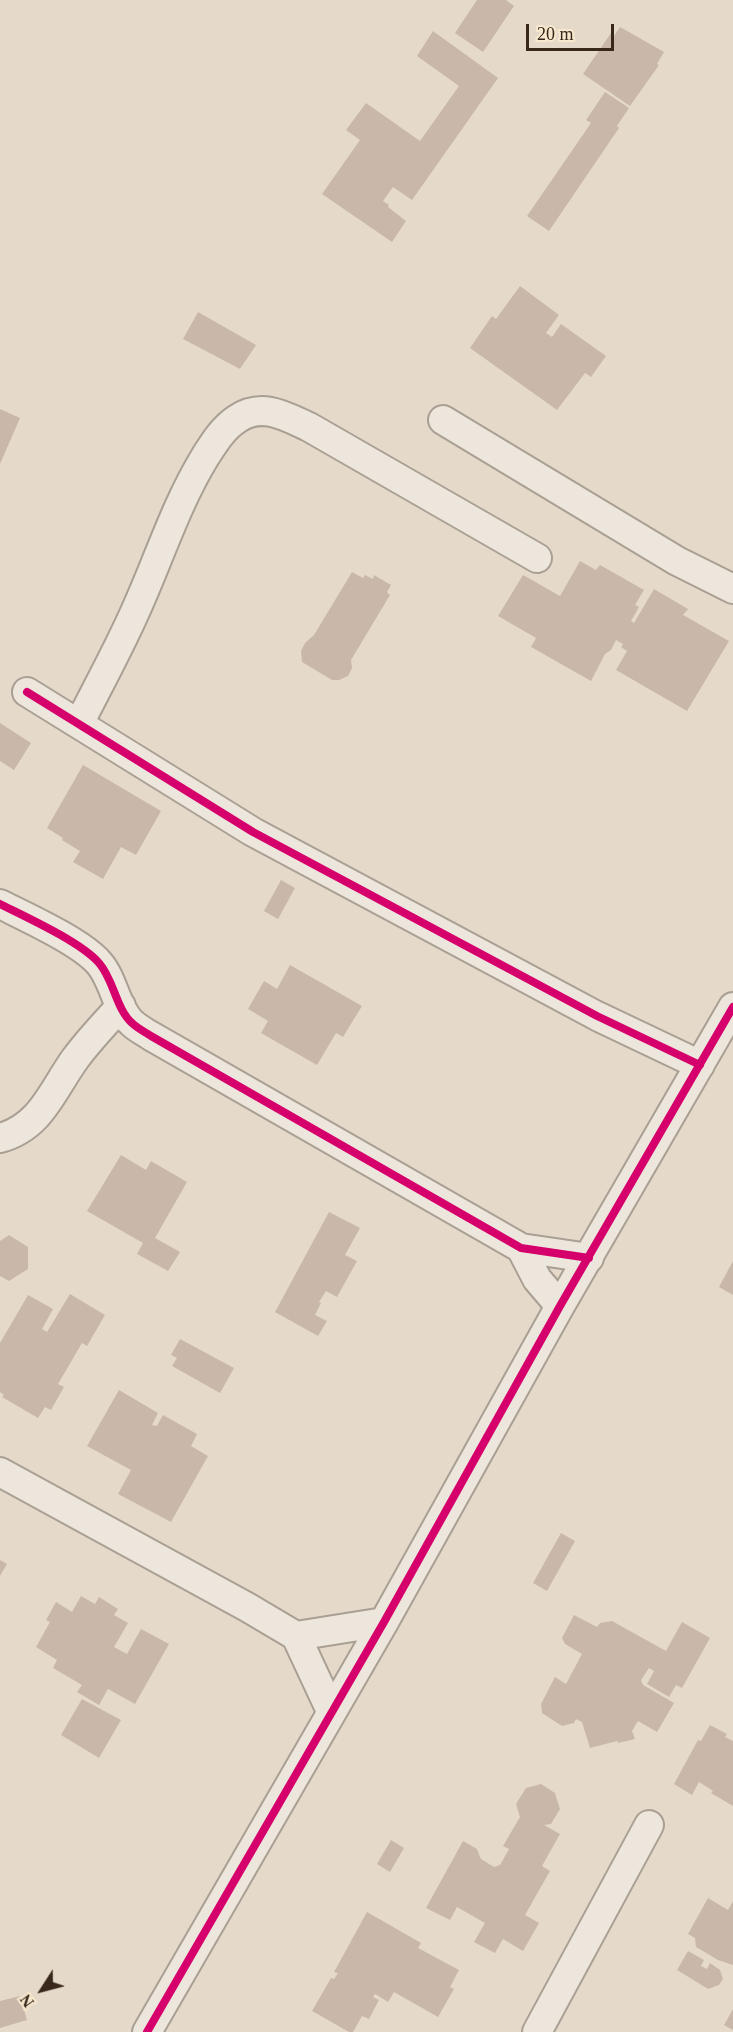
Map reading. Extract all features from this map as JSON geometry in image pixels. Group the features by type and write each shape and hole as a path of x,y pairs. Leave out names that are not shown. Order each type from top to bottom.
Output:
{"street":[{"path":"79,724 134,615 188,484 222,431 236,419 250,412 264,410 286,416 309,427 537,558"},
{"path":"443,420 677,561 733,589"},
{"path":"27,692 253,832 597,1016 700,1065"},
{"path":"0,904 41,925 97,961 108,975 126,1017 132,1024 151,1036 521,1248 589,1258"},
{"path":"0,1138 16,1134 34,1120 47,1105 58,1082 86,1045 121,1006"},
{"path":"147,2032 384,1622 560,1306 733,1007"},
{"path":"521,1248 537,1279 560,1306"},
{"path":"0,1472 296,1636 331,1711"},
{"path":"296,1636 384,1622"},
{"path":"537,2032 649,1825"}],"building":[{"path":"477,0 506,0 514,6 483,52 455,33"},
{"path":"620,27 664,52 657,64 659,65 630,106 583,74 611,33 614,36"},
{"path":"433,31 498,78 412,200 393,187 383,201 406,221 392,242 322,194 360,140 346,130 366,103 420,141 459,86 417,56"},
{"path":"605,92 629,108 617,126 619,128 549,231 527,216 591,123 586,120"},
{"path":"520,286 559,315 546,333 552,337 561,324 606,356 591,377 585,373 557,410 470,348 492,316 496,319"},
{"path":"198,312 256,345 240,369 183,339"},
{"path":"0,409 20,418 0,464"},
{"path":"580,561 596,570 600,565 644,590 635,605 639,607 631,621 634,623 654,589 688,609 683,615 729,641 687,711 616,670 627,651 621,647 623,644 616,640 611,650 605,654 591,681 531,647 536,638 498,616 523,575 560,596"},
{"path":"352,572 363,578 365,575 373,579 374,575 391,585 387,592 390,595 351,660 352,668 348,676 332,680 302,662 301,651 305,643 314,635"},
{"path":"0,723 31,743 14,770 0,761"},
{"path":"83,765 161,811 136,855 121,847 103,879 73,862 80,851 47,828"},
{"path":"281,880 295,888 278,919 264,911"},
{"path":"290,965 362,1006 343,1037 336,1033 317,1065 261,1033 268,1021 248,1009 264,981 277,989"},
{"path":"121,1155 146,1170 151,1161 187,1182 155,1238 180,1252 168,1271 137,1254 143,1243 87,1211"},
{"path":"329,1212 360,1228 345,1255 357,1261 337,1297 326,1291 319,1302 321,1303 315,1315 327,1321 318,1336 275,1312"},
{"path":"9,1235 28,1247 28,1269 9,1281 0,1276 0,1241"},
{"path":"733,1261 733,1295 719,1287"},
{"path":"70,1294 105,1315 87,1346 82,1343 58,1384 64,1387 51,1410 45,1407 38,1418 2,1397 4,1395 0,1392 0,1343 28,1295 53,1309 42,1329 47,1332"},
{"path":"180,1339 234,1368 220,1393 172,1366 177,1358 171,1355"},
{"path":"119,1390 158,1413 152,1425 157,1426 163,1415 197,1434 191,1446 208,1456 171,1522 118,1494 131,1470 87,1446"},
{"path":"561,1533 575,1541 547,1591 533,1583"},
{"path":"0,1560 7,1564 0,1576"},
{"path":"81,1596 95,1604 99,1597 118,1609 114,1615 128,1623 114,1647 127,1654 141,1629 169,1644 135,1704 108,1689 99,1705 77,1692 82,1685 53,1668 57,1660 36,1647 50,1622 46,1620 56,1602 72,1612"},
{"path":"574,1615 597,1627 600,1623 612,1621 666,1651 682,1622 710,1638 682,1688 676,1685 669,1697 647,1684 654,1671 649,1668 641,1680 643,1685 674,1703 657,1732 638,1721 632,1731 635,1739 590,1748 582,1722 576,1719 574,1723 562,1726 542,1713 541,1704 555,1677 566,1684 582,1654 565,1644 562,1638"},
{"path":"82,1699 121,1720 99,1758 61,1735"},
{"path":"710,1725 727,1734 725,1737 733,1741 733,1806 711,1793 713,1791 699,1782 692,1795 674,1784 698,1740 701,1741"},
{"path":"541,1784 555,1793 560,1809 551,1824 544,1825 560,1834 542,1866 550,1871 525,1915 539,1923 523,1951 503,1939 495,1953 474,1942 485,1923 457,1907 450,1920 426,1908 463,1841 477,1849 481,1859 494,1867 500,1865 509,1849 503,1846 520,1817 516,1804 526,1788"},
{"path":"391,1840 404,1848 390,1872 377,1864"},
{"path":"708,1898 728,1910 733,1901 733,1965 718,1960 696,1947 695,1938 688,1934"},
{"path":"367,1912 421,1943 418,1948 459,1970 450,1987 454,1989 438,2017 394,1992 388,2002 375,1994 373,1997 379,2000 369,2019 362,2016 353,2032 349,2032 312,2011 331,1978 334,1979 338,1973 334,1972"},
{"path":"688,1951 704,1960 701,1966 707,1969 710,1963 720,1970 723,1979 719,1985 708,1989 677,1970"},
{"path":"20,1996 27,2020 0,2028 0,2001"},
{"path":"733,2009 733,2030 724,2025"}],"cycle path":[{"path":"27,692 253,832 597,1016 700,1065"},
{"path":"0,904 52,930 91,955 104,970 122,1010 136,1027 521,1248 589,1258"},
{"path":"147,2032 384,1622 560,1306 733,1007"}]}
